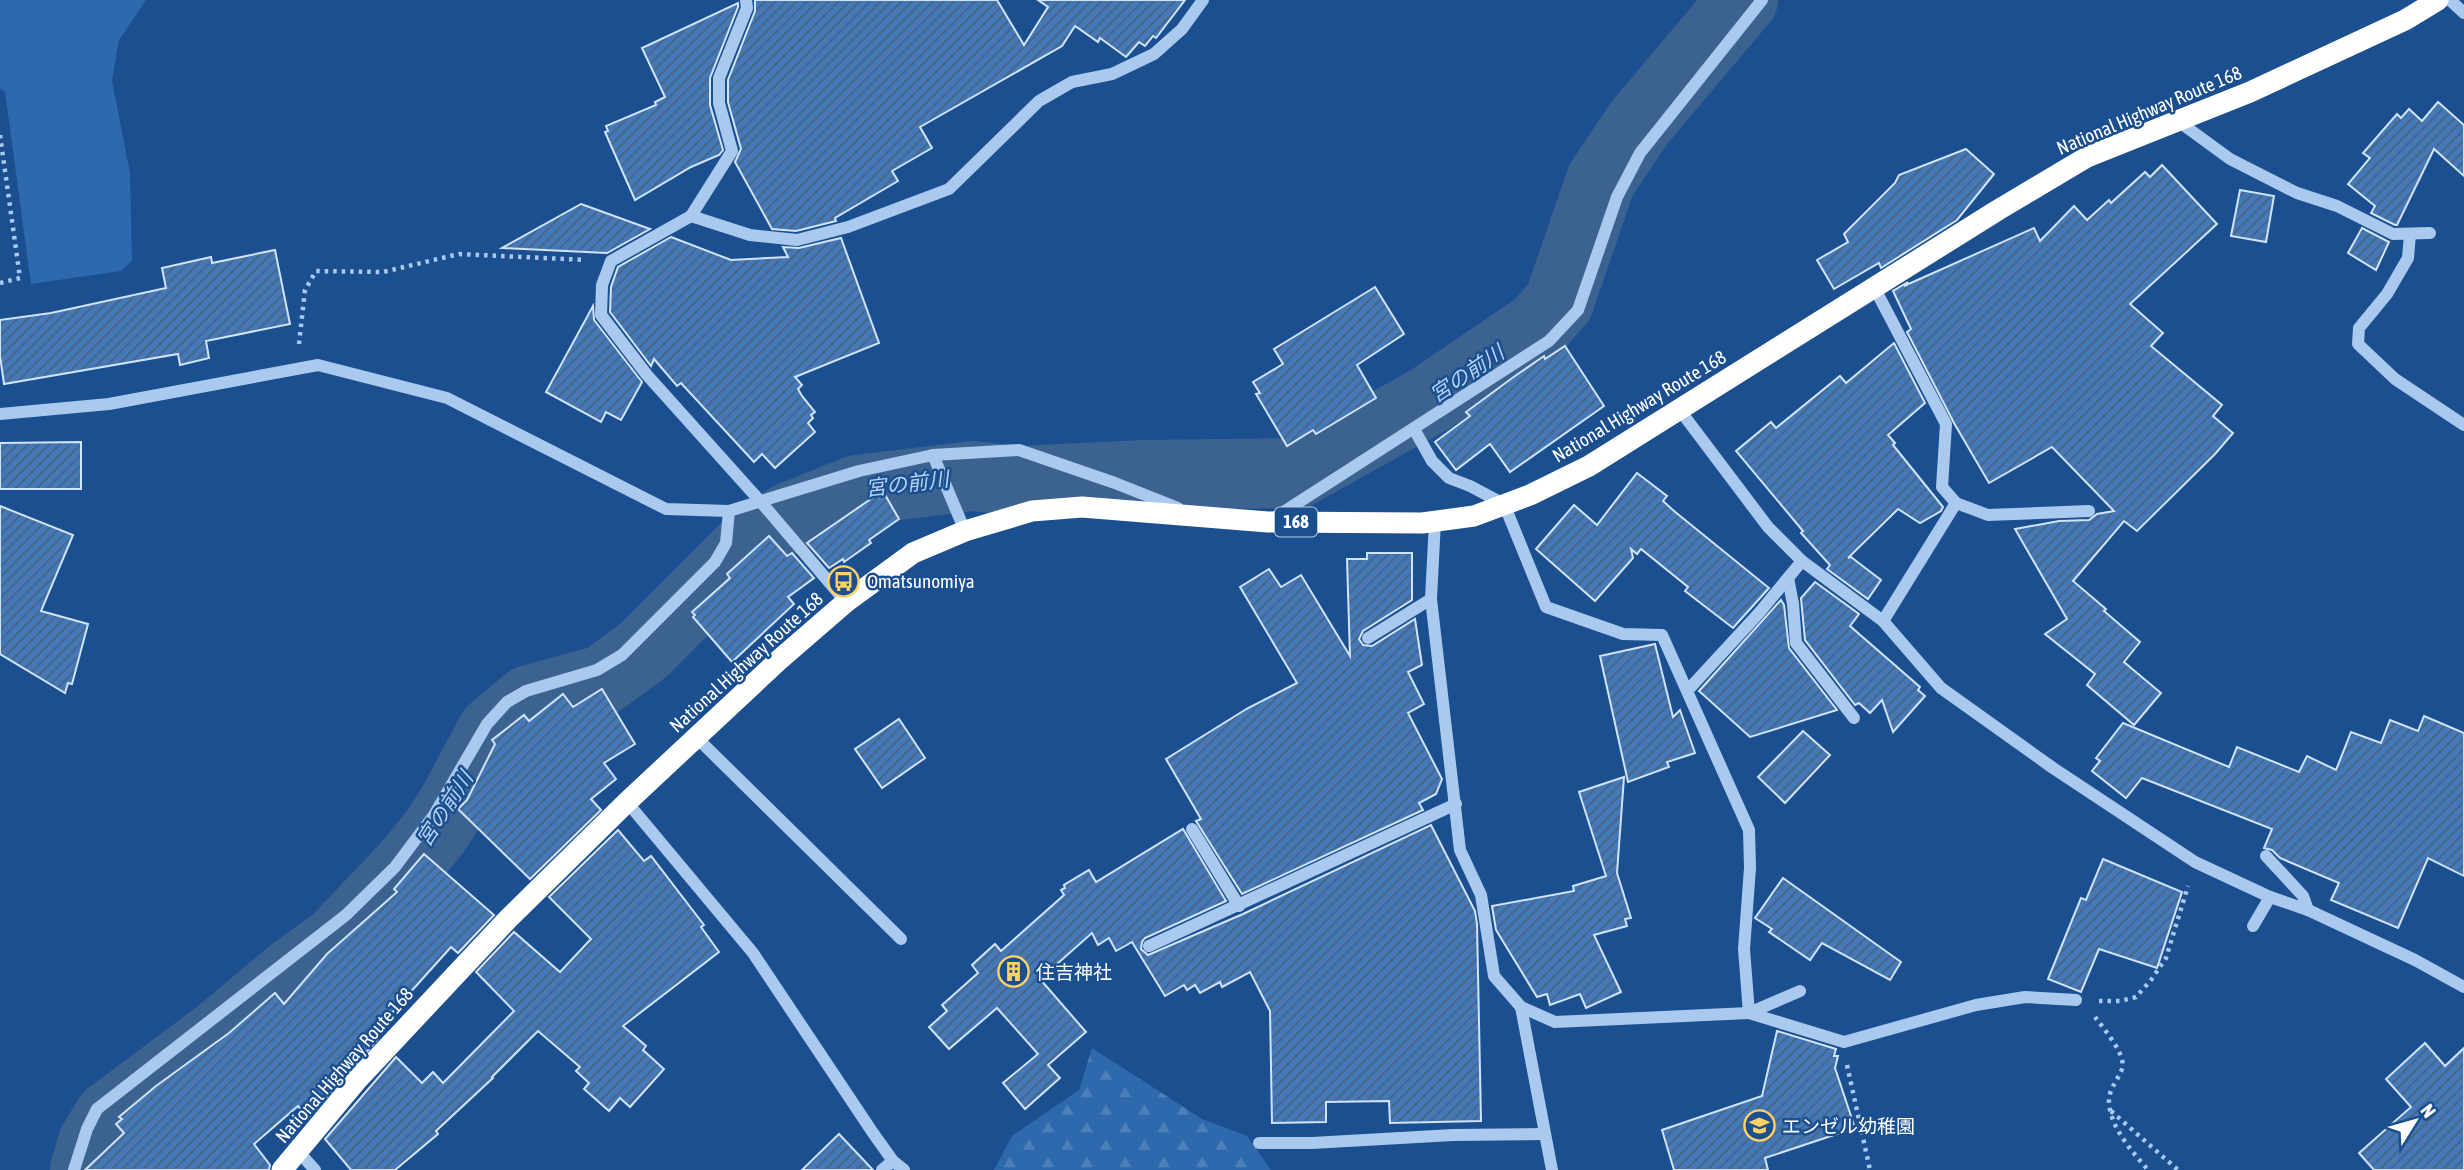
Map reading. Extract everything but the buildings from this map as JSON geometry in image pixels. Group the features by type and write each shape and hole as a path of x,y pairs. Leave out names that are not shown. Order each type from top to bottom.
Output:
{"highway":[{"name":"National Highway Route 168","path":"282,1170 357,1080 508,919 626,802 779,660 846,602 913,553 965,531 1032,511 1082,507 1268,522 1422,523 1474,516 1530,495 1589,466 2087,157 2274,81 2405,20 2438,0"}],"street":[{"path":"746,0 747,8 719,78 719,103 732,151 691,216 611,261 602,285 601,315 647,375 846,602"},
{"path":"691,216 750,235 797,240 848,227 949,189 1040,101 1072,82 1112,74 1154,54 1182,29 1203,0"},
{"path":"1268,522 1549,341 1578,310 1617,197 1640,153 1762,0"},
{"path":"2450,0 2464,13"},
{"path":"2178,121 2230,159 2297,193 2337,206 2393,234 2430,233"},
{"path":"2410,234 2408,258 2387,294 2359,328 2358,344 2395,379 2464,425"},
{"path":"1874,288 1946,424 1942,487 1956,503 1988,515 2089,511"},
{"path":"0,414 109,404 318,365 447,398 666,509 729,511 859,471 933,455 1019,450 1115,483 1202,518"},
{"path":"1679,409 1768,527 1802,561 1883,621 1941,688 2053,768 2195,862 2270,897 2308,909 2415,960 2464,987"},
{"path":"1414,429 1432,461 1449,478 1504,504 1546,607 1623,634 1662,635 1749,830 1750,868 1744,949 1749,1013"},
{"path":"933,455 965,531"},
{"path":"1883,621 1956,503"},
{"path":"74,1170 87,1129 97,1109 346,915 395,867 434,816 487,724 507,702 526,691 597,670 622,655 715,562 726,543 729,511"},
{"path":"1435,521 1431,599 1460,850 1481,895 1494,976 1521,1007 1555,1022 1749,1013 1844,1042 1976,1004 2025,997 2078,1000"},
{"path":"1688,690 1802,561"},
{"path":"1788,578 1796,643 1854,718"},
{"path":"1367,638 1431,599"},
{"path":"696,737 901,939"},
{"path":"626,802 753,953 893,1161 904,1170"},
{"path":"1149,946 1456,804"},
{"path":"1192,830 1238,905"},
{"path":"2266,856 2303,896 2308,909"},
{"path":"2253,926 2270,897"},
{"path":"1749,1013 1800,991"},
{"path":"1521,1007 1552,1170"},
{"path":"1259,1143 1544,1134"},
{"path":"298,1151 315,1170"},
{"path":"881,1170 893,1161"}],"path":[{"path":"0,135 20,278 0,283"},
{"path":"297,369 305,290 316,271 383,272 458,254 611,261"},
{"path":"2078,1000 2120,1001 2136,997 2151,980 2166,958 2195,862"},
{"path":"2078,1000 2123,1058 2122,1068 2112,1084 2109,1103 2125,1143 2148,1170"},
{"path":"1844,1042 1870,1170"},
{"path":"2111,1110 2178,1170"}],"green space":[{"path":"0,0 146,0 119,40 112,81 130,173 132,260 121,271 31,284 5,92 0,89"},
{"path":"1092,1048 1202,1119 1247,1136 1271,1170 994,1170 1012,1136 1079,1090"}],"waterway":[{"name":"宮の前川","path":"85,1170 93,1142 109,1116 219,1034 293,972 336,941 407,866 435,832 453,804 492,731 529,700 603,680 645,649 754,539 790,517 857,490 973,476 1018,481 1145,475 1298,473 1429,400 1538,326 1559,302 1601,180 1640,122 1743,0"}],"place":[{"name":"Omatsunomiya","path":"844,581"},
{"name":"住吉神社","path":"1013,972"},
{"name":"エンゼル幼稚園","path":"1759,1126"}]}
